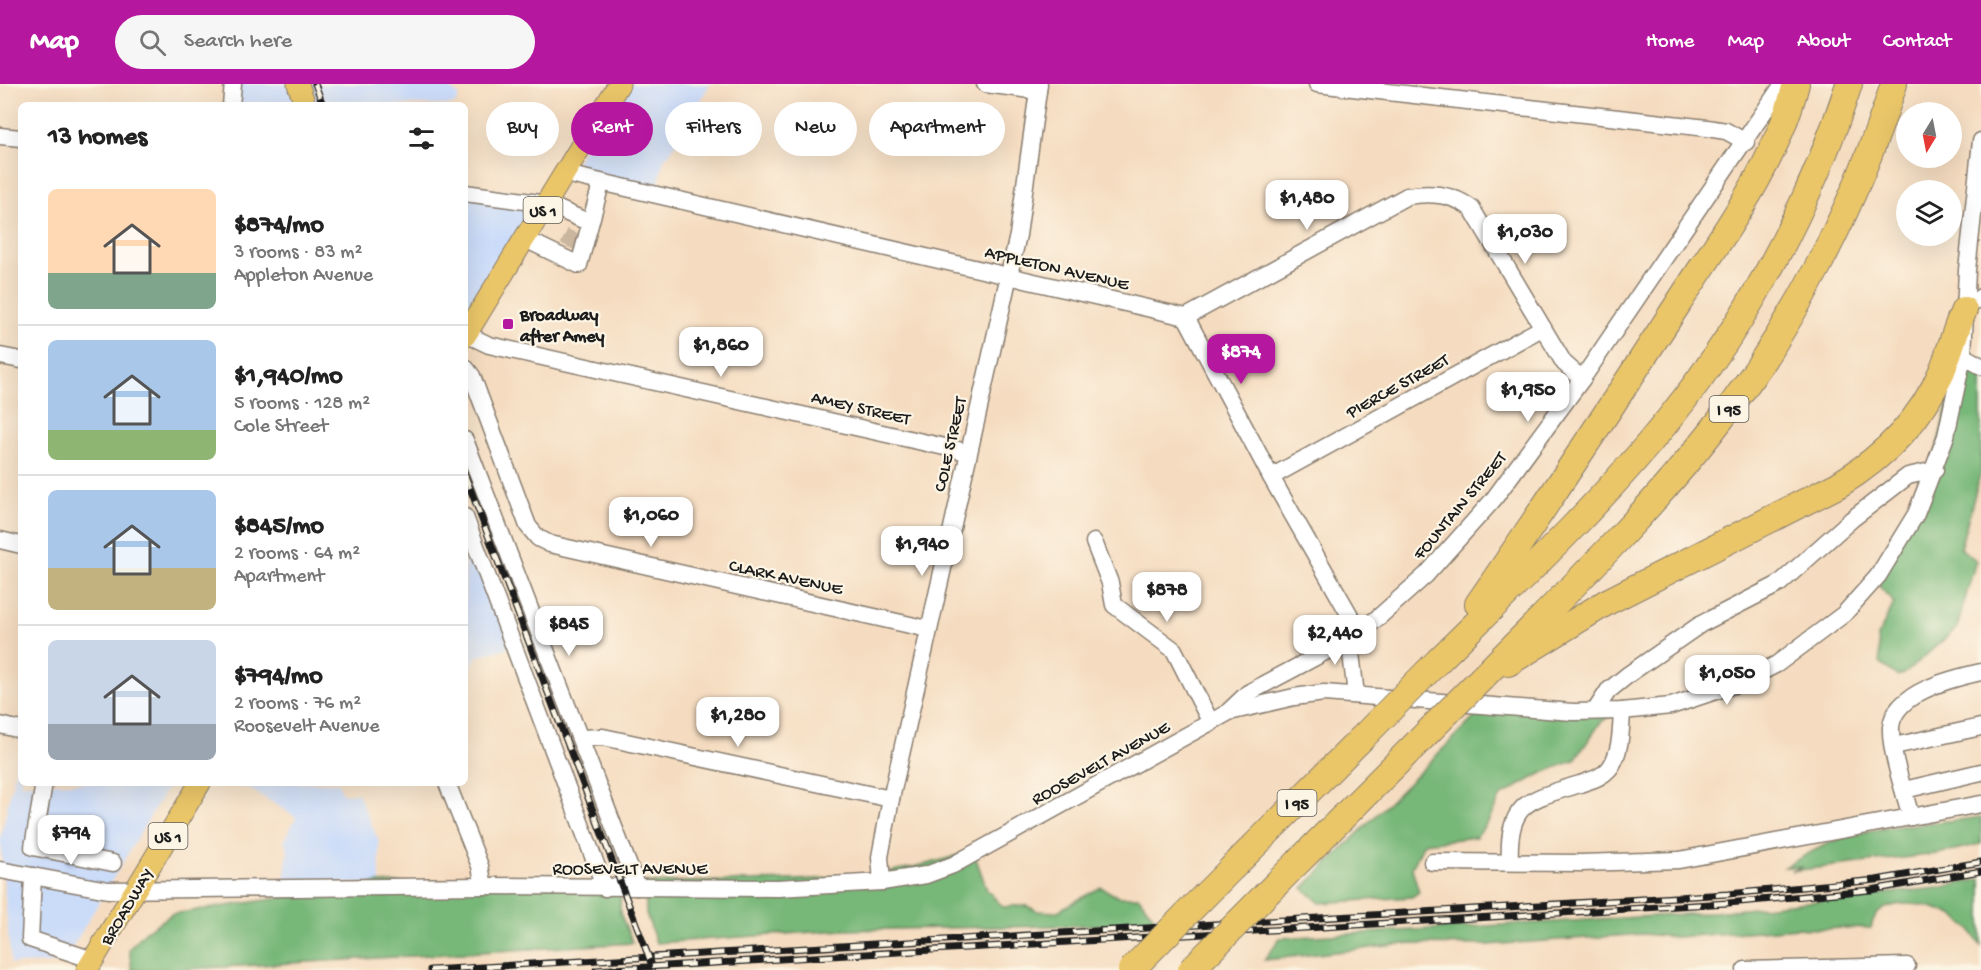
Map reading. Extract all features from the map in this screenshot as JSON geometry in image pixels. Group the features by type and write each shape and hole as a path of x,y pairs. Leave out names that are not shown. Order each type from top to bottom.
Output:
{"highway":[{"path":"1440,659 1548,504 1739,209 1775,145 1789,110 1796,84"},
{"name":"I 95","path":"1131,970 1613,484 1671,417 1755,295 1793,225 1821,162 1849,84"},
{"name":"I 95","path":"1191,970 1482,678 1661,491 1712,431 1748,382 1795,307 1829,243 1866,161 1894,84"},
{"path":"1482,678 1537,647 1599,606 1838,485 1872,463 1898,440 1927,401 1941,374 1954,331 1973,303"}],"main road":[{"path":"298,84 304,102"},
{"name":"US 1","path":"468,330 566,174 619,84"},
{"name":"BROADWAY","path":"90,966 198,786"}],"street":[{"path":"231,102 233,84"},
{"path":"986,84 1039,88"},
{"path":"1317,84 1707,128 1726,131 1746,142"},
{"name":"FOUNTAIN STREET","path":"1229,712 1248,693 1353,637 1407,594 1493,500 1582,379 1746,142 1783,84"},
{"name":"COLE STREET","path":"882,882 880,857 891,798 967,452 1018,235 1039,88"},
{"path":"0,136 18,138"},
{"name":"ROOSEVELT AVENUE","path":"1,871 108,890 484,886 778,888 882,882 926,874 966,859 1229,712 1294,697 1324,693 1622,711 1671,705 1709,694 1777,664 1844,614 1878,576 1916,514 1935,470 1946,436 1973,303 1981,141"},
{"name":"APPLETON AVENUE","path":"566,174 1186,317"},
{"path":"525,239 561,249 579,265 577,223 601,183"},
{"path":"468,193 547,204 577,223"},
{"path":"1356,695 1351,653 1352,619 1271,477 1186,317 1407,196 1441,195 1462,201 1472,209 1564,363 1582,379"},
{"name":"PIERCE STREET","path":"1271,477 1542,328"},
{"name":"AMEY STREET","path":"468,336 489,345 967,452"},
{"path":"0,356 18,359"},
{"path":"1963,356 1981,366"},
{"name":"CLARK AVENUE","path":"468,371 472,376 528,526 538,538 550,544 928,629"},
{"path":"468,448 582,738 637,887"},
{"path":"1595,711 1608,691 1629,674 1701,624 1779,584 1852,519 1908,476 1935,470"},
{"path":"468,525 605,888"},
{"path":"0,540 18,543"},
{"path":"1094,542 1110,582 1114,605 1174,650 1211,723"},
{"path":"1911,817 1891,724 1898,710 1909,698 1946,680 1981,672"},
{"path":"1510,862 1510,832 1513,822 1525,806 1542,796 1596,779 1610,767 1618,749 1622,711"},
{"path":"0,725 18,729"},
{"path":"1894,746 1981,727"},
{"path":"582,738 603,737 891,798"},
{"path":"1904,790 1981,772"},
{"path":"43,786 33,847 113,863"},
{"path":"448,786 480,866 484,886"},
{"path":"1432,862 1679,860 1981,804"},
{"path":"33,876 30,939 90,966"},
{"path":"1745,970 1907,966"}],"shaded area":[{"path":"227,84 443,84 459,95 457,102 226,102"},
{"path":"619,84 710,84 700,102 665,102 665,156 667,156 664,159 657,190 571,172 580,156 653,156 653,102 609,102"},
{"path":"468,186 545,196 468,332"},
{"path":"468,520 515,646 476,657 473,664 468,665"},
{"path":"18,758 18,786 168,786 63,963 11,964 0,840"},
{"path":"245,786 340,786 342,794 358,793 379,842 380,883 284,884 288,849 284,842 296,817"}],"green space":[{"path":"1960,354 1981,364 1981,472 1960,548 1976,560 1957,628 1904,674 1897,676 1880,663 1878,636 1894,603 1871,577 1928,483"},
{"path":"1631,703 1601,722 1575,760 1540,774 1501,796 1489,820 1476,837 1424,843 1412,868 1419,892 1412,897 1320,903 1303,888 1481,711"},
{"path":"1981,817 1981,844 1937,854 1791,871 1803,867 1785,867 1825,845 1856,834 1891,827"},
{"path":"973,850 987,890 1003,907 1025,905 1037,911 1056,912 1101,887 1118,897 1139,897 1159,924 844,930 656,943 646,913 645,883 770,881 853,876 893,871"},
{"path":"1981,879 1981,946 1966,925 1950,914 1938,909 1910,904 1884,909 1875,916 1871,928 1799,928 1676,937 1643,934 1488,945 1405,944 1264,960 1280,938 1706,913 1938,888"},
{"path":"380,883 621,886 620,913 633,943 172,970 132,970 129,949 146,931 172,914"}],"tunnel":[{"path":"568,247 576,230"}],"railway":[{"path":"315,84 322,102"},
{"path":"468,483 651,963"},
{"path":"430,970 1728,894 1876,880 1981,862"},
{"path":"596,970 1728,903 1871,890 1981,871"}],"place":[{"name":"Broadway after Amey","path":"508,324"}]}
